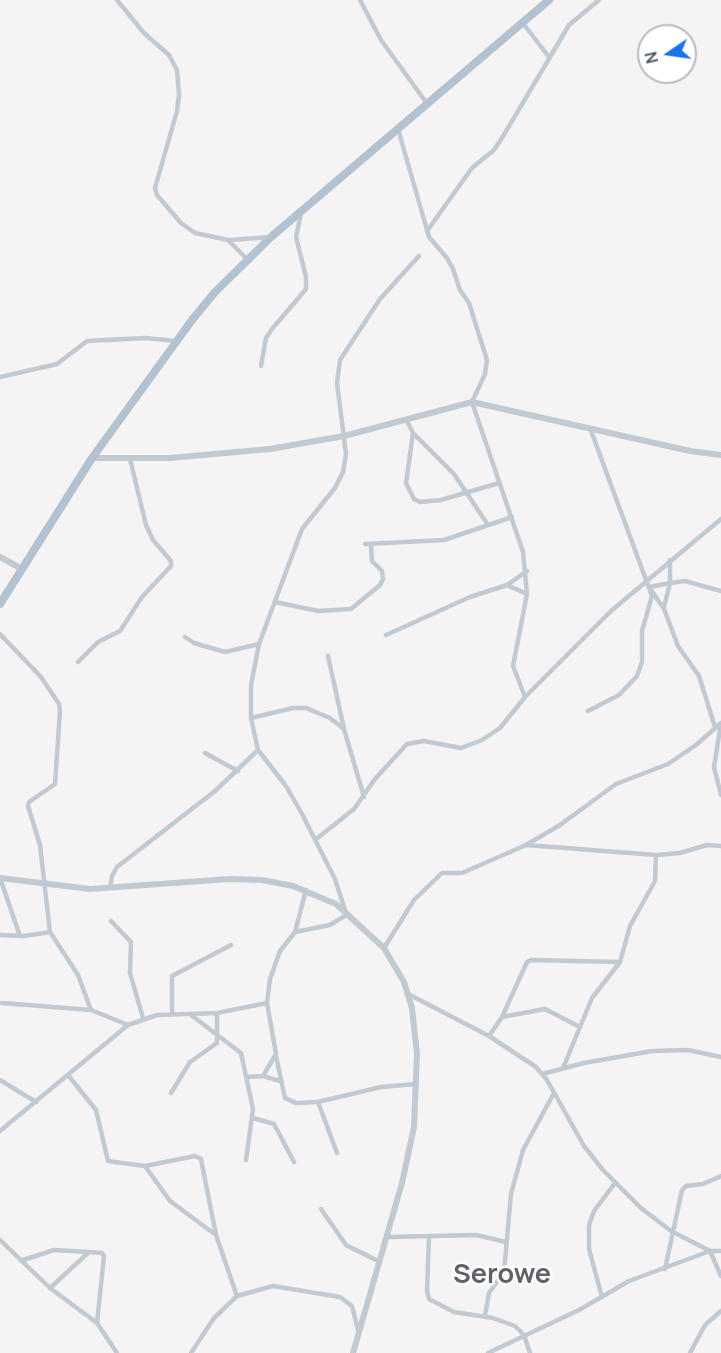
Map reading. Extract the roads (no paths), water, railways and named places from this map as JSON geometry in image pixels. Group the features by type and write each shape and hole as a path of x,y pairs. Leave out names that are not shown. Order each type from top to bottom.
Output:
{"main road":[{"path":"0,604 92,458 176,341 246,258 549,0"}],"street":[{"path":"117,0 144,33 169,55 177,70 179,95 177,111 155,188 157,195 181,223 195,233 228,240 271,237"},
{"path":"360,0 381,40 428,105"},
{"path":"427,231 472,168 498,144 569,25 599,0"},
{"path":"522,22 549,57"},
{"path":"398,129 427,231 453,269 469,303 487,360 485,374 472,402 512,517 527,571 527,594 513,657 514,673 525,697"},
{"path":"261,366 266,338 306,289 306,277 296,237 301,213"},
{"path":"228,240 246,258"},
{"path":"347,912 335,879 286,786 258,750 251,718 250,685 259,644 305,522 340,480 346,454 337,383 340,360 380,298 419,256"},
{"path":"0,377 57,364 87,341 145,338 176,341"},
{"path":"92,458 130,459 240,453 344,436 472,402 690,451 721,455"},
{"path":"406,419 413,433 441,459 468,493 488,525"},
{"path":"590,428 646,580 664,609 678,646 699,676 715,727"},
{"path":"413,433 406,483 414,499 427,502 499,483"},
{"path":"78,662 98,642 120,631 142,597 171,566 171,561 153,540 146,525 130,459"},
{"path":"275,602 318,611 351,609 380,585 383,579 382,571 372,561 368,544 444,540 512,517"},
{"path":"315,840 364,797 375,779 407,744 424,741 456,749 482,740 500,728 525,697 646,580 721,519"},
{"path":"0,557 22,569"},
{"path":"664,609 665,592 669,584 670,560"},
{"path":"386,635 470,597 507,585 527,571"},
{"path":"650,589 685,581 721,591"},
{"path":"507,585 527,594"},
{"path":"588,711 619,695 637,676 642,662 642,631 651,599 650,589"},
{"path":"0,634 41,677 59,704 55,784 29,802 28,806 40,845 50,932 78,975 91,1010"},
{"path":"185,637 194,644 225,652 259,644"},
{"path":"328,656 344,729 364,797"},
{"path":"251,718 292,708 306,708 330,718 344,729"},
{"path":"384,948 414,900 438,876 447,872 462,873 526,845 560,825 616,784 668,764 696,745 721,723"},
{"path":"721,723 714,767 721,795"},
{"path":"110,888 113,873 119,865 238,771 258,750"},
{"path":"205,753 238,771"},
{"path":"526,845 657,855 680,853 707,845 721,846"},
{"path":"563,1068 578,1026 592,998 620,962 630,926 655,881 657,855"},
{"path":"20,936 0,878 44,884 110,888 229,879 262,880 306,890 347,912 384,948 408,994 416,1037 416,1084 412,1138 388,1237 353,1353"},
{"path":"306,890 295,932 280,951 274,967 267,1003 280,1081 287,1100 296,1103 318,1102 381,1087 416,1084"},
{"path":"295,932 330,925 347,912"},
{"path":"111,921 131,942 130,973 143,1018"},
{"path":"0,934 20,936 50,932"},
{"path":"172,1014 172,976 231,945"},
{"path":"489,1036 502,1017 525,965 531,960 620,962"},
{"path":"408,994 489,1036 529,1061 542,1074 584,1146 615,1183 641,1208 671,1231 710,1251 721,1276"},
{"path":"2,1003 91,1010 128,1025"},
{"path":"0,1131 128,1025 143,1018 172,1014 217,1013 267,1003"},
{"path":"502,1017 545,1009 578,1026"},
{"path":"171,1093 190,1062 214,1047 219,1037 217,1013"},
{"path":"191,1015 241,1053 248,1077 253,1118 246,1160"},
{"path":"542,1074 652,1050 688,1050 721,1057"},
{"path":"263,1076 276,1054"},
{"path":"68,1075 96,1110 108,1161 145,1166 198,1157 216,1235 237,1296"},
{"path":"248,1077 263,1076 280,1081"},
{"path":"0,1080 36,1102"},
{"path":"485,1316 489,1293 503,1276 511,1194 523,1150 554,1093"},
{"path":"318,1102 337,1153"},
{"path":"253,1118 274,1124 294,1162"},
{"path":"145,1166 170,1201 216,1235"},
{"path":"664,1269 671,1231 686,1186 703,1184 721,1176"},
{"path":"602,1297 589,1249 589,1225 594,1211 615,1183"},
{"path":"321,1209 346,1245 380,1263"},
{"path":"388,1237 476,1235 506,1242"},
{"path":"429,1237 427,1291 429,1299 453,1312 485,1316 515,1326 524,1335 530,1353"},
{"path":"0,1240 50,1288 97,1323 117,1353"},
{"path":"23,1260 54,1250 102,1253 104,1256 97,1323"},
{"path":"488,1353 579,1310 629,1281 710,1251 721,1251"},
{"path":"50,1288 89,1252"},
{"path":"193,1353 214,1318 237,1296 273,1286 340,1297 352,1306 359,1336"},
{"path":"690,1353 705,1325 721,1311"}],"district":[{"name":"Serowe","path":"502,1275"}]}
